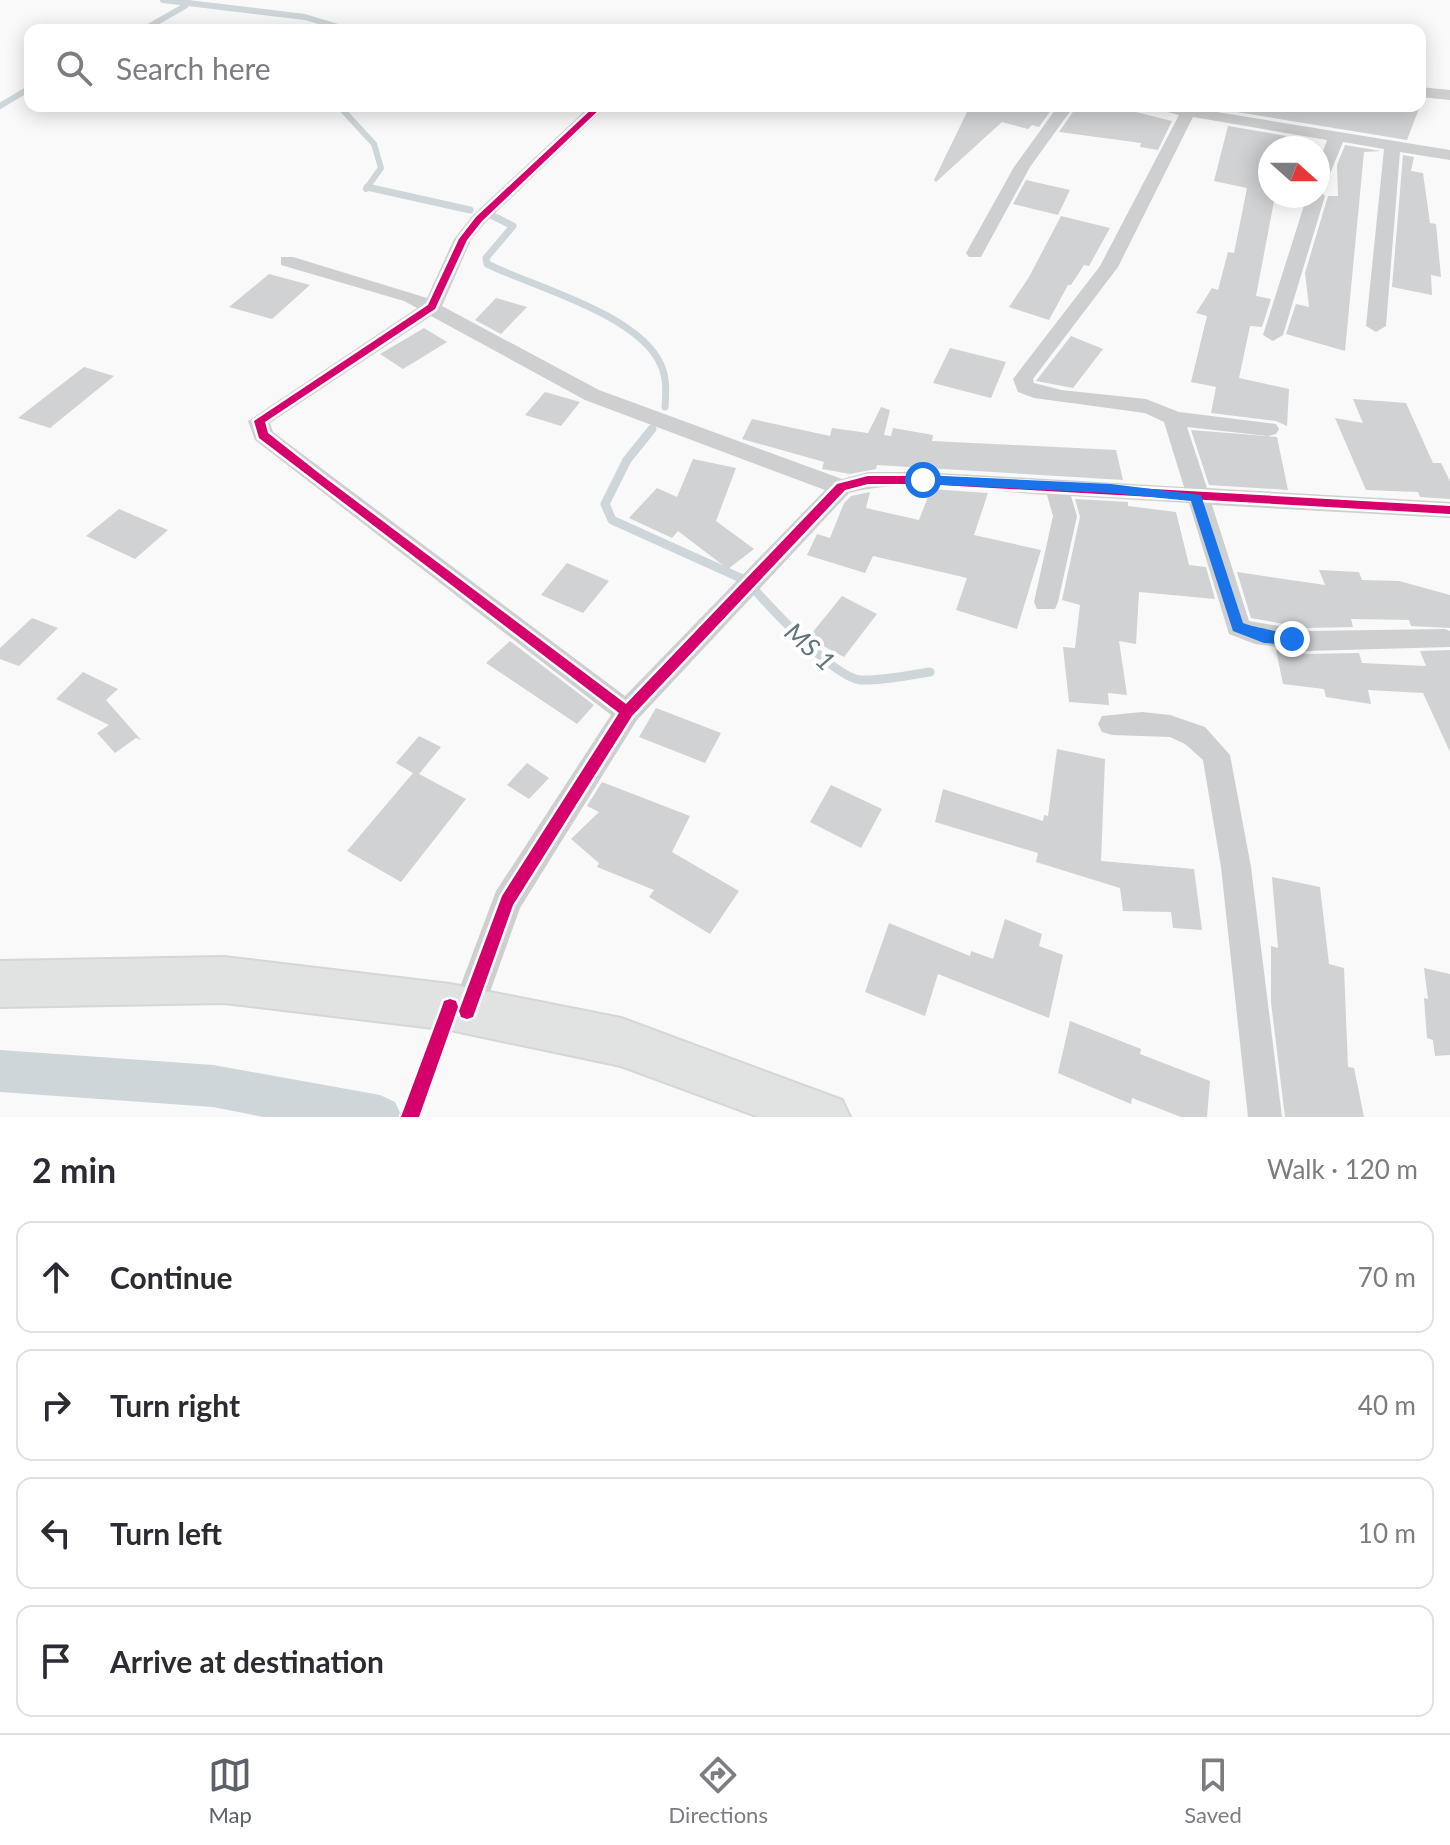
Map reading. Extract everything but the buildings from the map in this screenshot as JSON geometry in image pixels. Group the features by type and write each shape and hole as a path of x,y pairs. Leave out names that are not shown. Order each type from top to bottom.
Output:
{"street":[{"path":"1426,93 1450,95"},
{"path":"593,112 479,219 463,239 432,307 259,421 263,435 627,712"},
{"path":"975,253 1022,167 1062,112"},
{"path":"1178,112 1450,155"},
{"path":"1187,114 1109,267 1023,379 1025,387 1033,391 1155,408 1174,418 1268,429"},
{"path":"1330,155 1337,135"},
{"path":"1376,326 1393,144"},
{"path":"1273,335 1312,208"},
{"path":"287,261 411,297 592,395 841,487"},
{"path":"1174,418 1238,627 1248,633 1292,639 1445,639"},
{"path":"467,1011 507,901 627,712 841,487 868,480 1056,486 1196,498 1450,510"},
{"path":"1046,602 1065,516 1056,486"},
{"path":"1112,724 1142,722 1186,728 1205,740 1216,755 1236,867 1265,1117"},
{"path":"0,984 224,980 467,1011 621,1042 825,1117"}],"waterway":[{"path":"163,0 305,17 328,24"},
{"path":"154,24 185,6"},
{"path":"0,106 24,92"},
{"path":"345,112 374,144 381,168 367,187"},
{"path":"367,187 470,210"},
{"path":"491,215 513,226 486,258 487,264 583,304 631,331 649,347 661,365 665,380 665,407"},
{"path":"652,429 627,460 605,504 612,520 745,580"},
{"name":"MS 1","path":"752,587 820,656 850,677 878,680 930,672"},
{"path":"0,1071 213,1086 380,1117"}],"cycle path":[{"path":"593,112 479,219 463,239 432,307 259,421 263,435 316,477 627,712"},
{"path":"467,1011 507,901 627,712 841,487 868,480 923,480 1450,510"},
{"path":"410,1117 450,1007"}],"route":[{"path":"923,480 1111,488 1196,498 1215,547 1238,627 1264,637 1292,639"}]}
